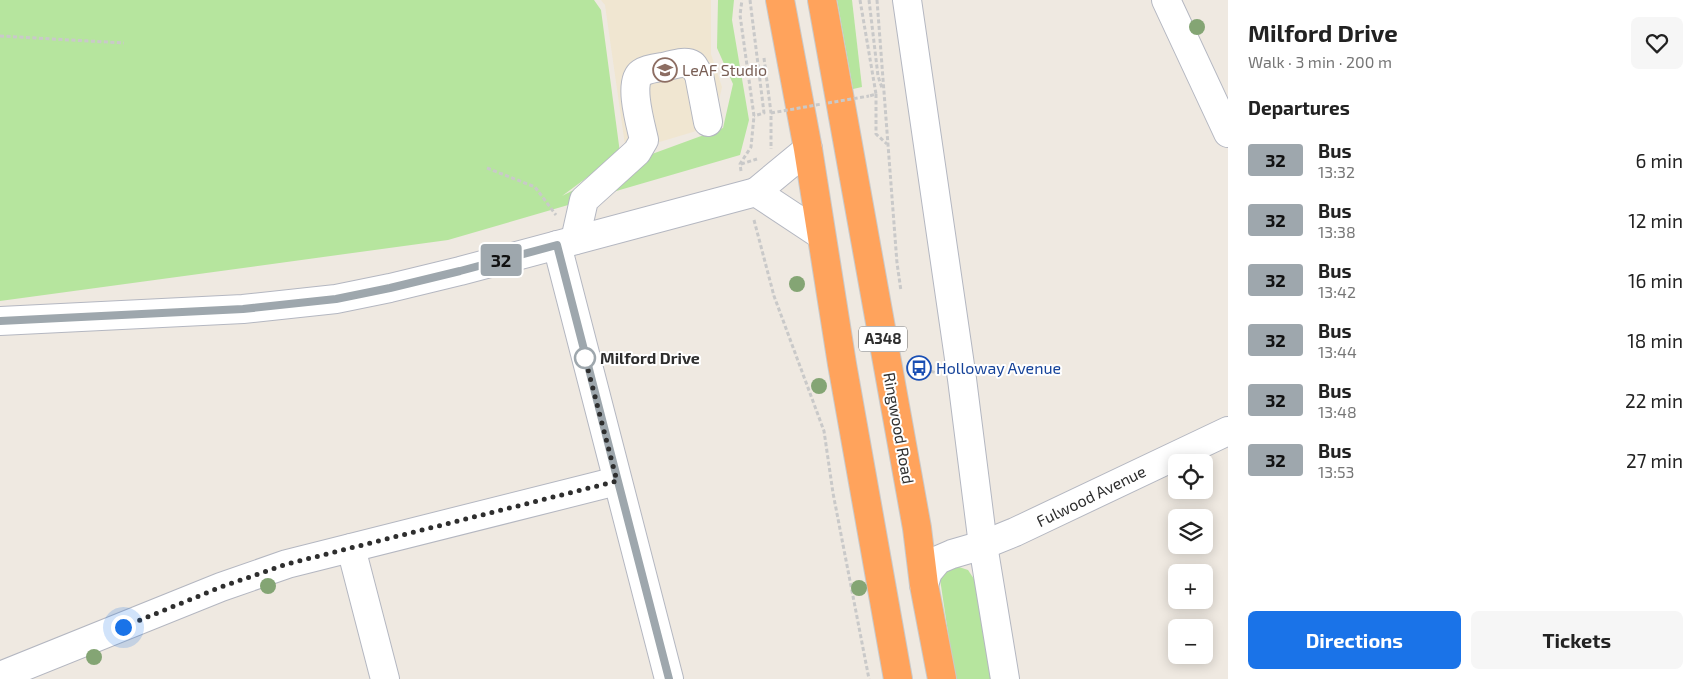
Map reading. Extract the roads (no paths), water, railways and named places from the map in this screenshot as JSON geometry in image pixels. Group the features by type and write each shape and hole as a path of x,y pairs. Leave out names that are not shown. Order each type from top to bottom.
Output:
{"highway":[{"name":"A348","path":"780,0 808,149 842,364 898,679"},
{"name":"Ringwood Road","path":"822,0 917,528 924,586 942,679"}],"street":[{"path":"907,0 962,378 983,546 1005,679"},
{"path":"1166,0 1228,133"},
{"path":"669,679 617,481 566,242 584,200 637,152 644,140 634,88 640,73 685,63 693,65 699,75 708,122"},
{"path":"0,321 234,309 336,299 390,288 751,193 808,149"},
{"path":"751,193 821,235"},
{"name":"Fulwood Avenue","path":"924,586 928,572 938,560 952,554 983,546 1015,532 1228,431"},
{"path":"0,676 256,574 287,564 617,481"},
{"path":"917,528 926,542 940,551 952,554"},
{"path":"351,548 385,679"}],"place":[{"name":"LeAF Studio","path":"665,70"},
{"name":"Milford Drive","path":"585,358"},
{"name":"Holloway Avenue","path":"919,368"}]}
